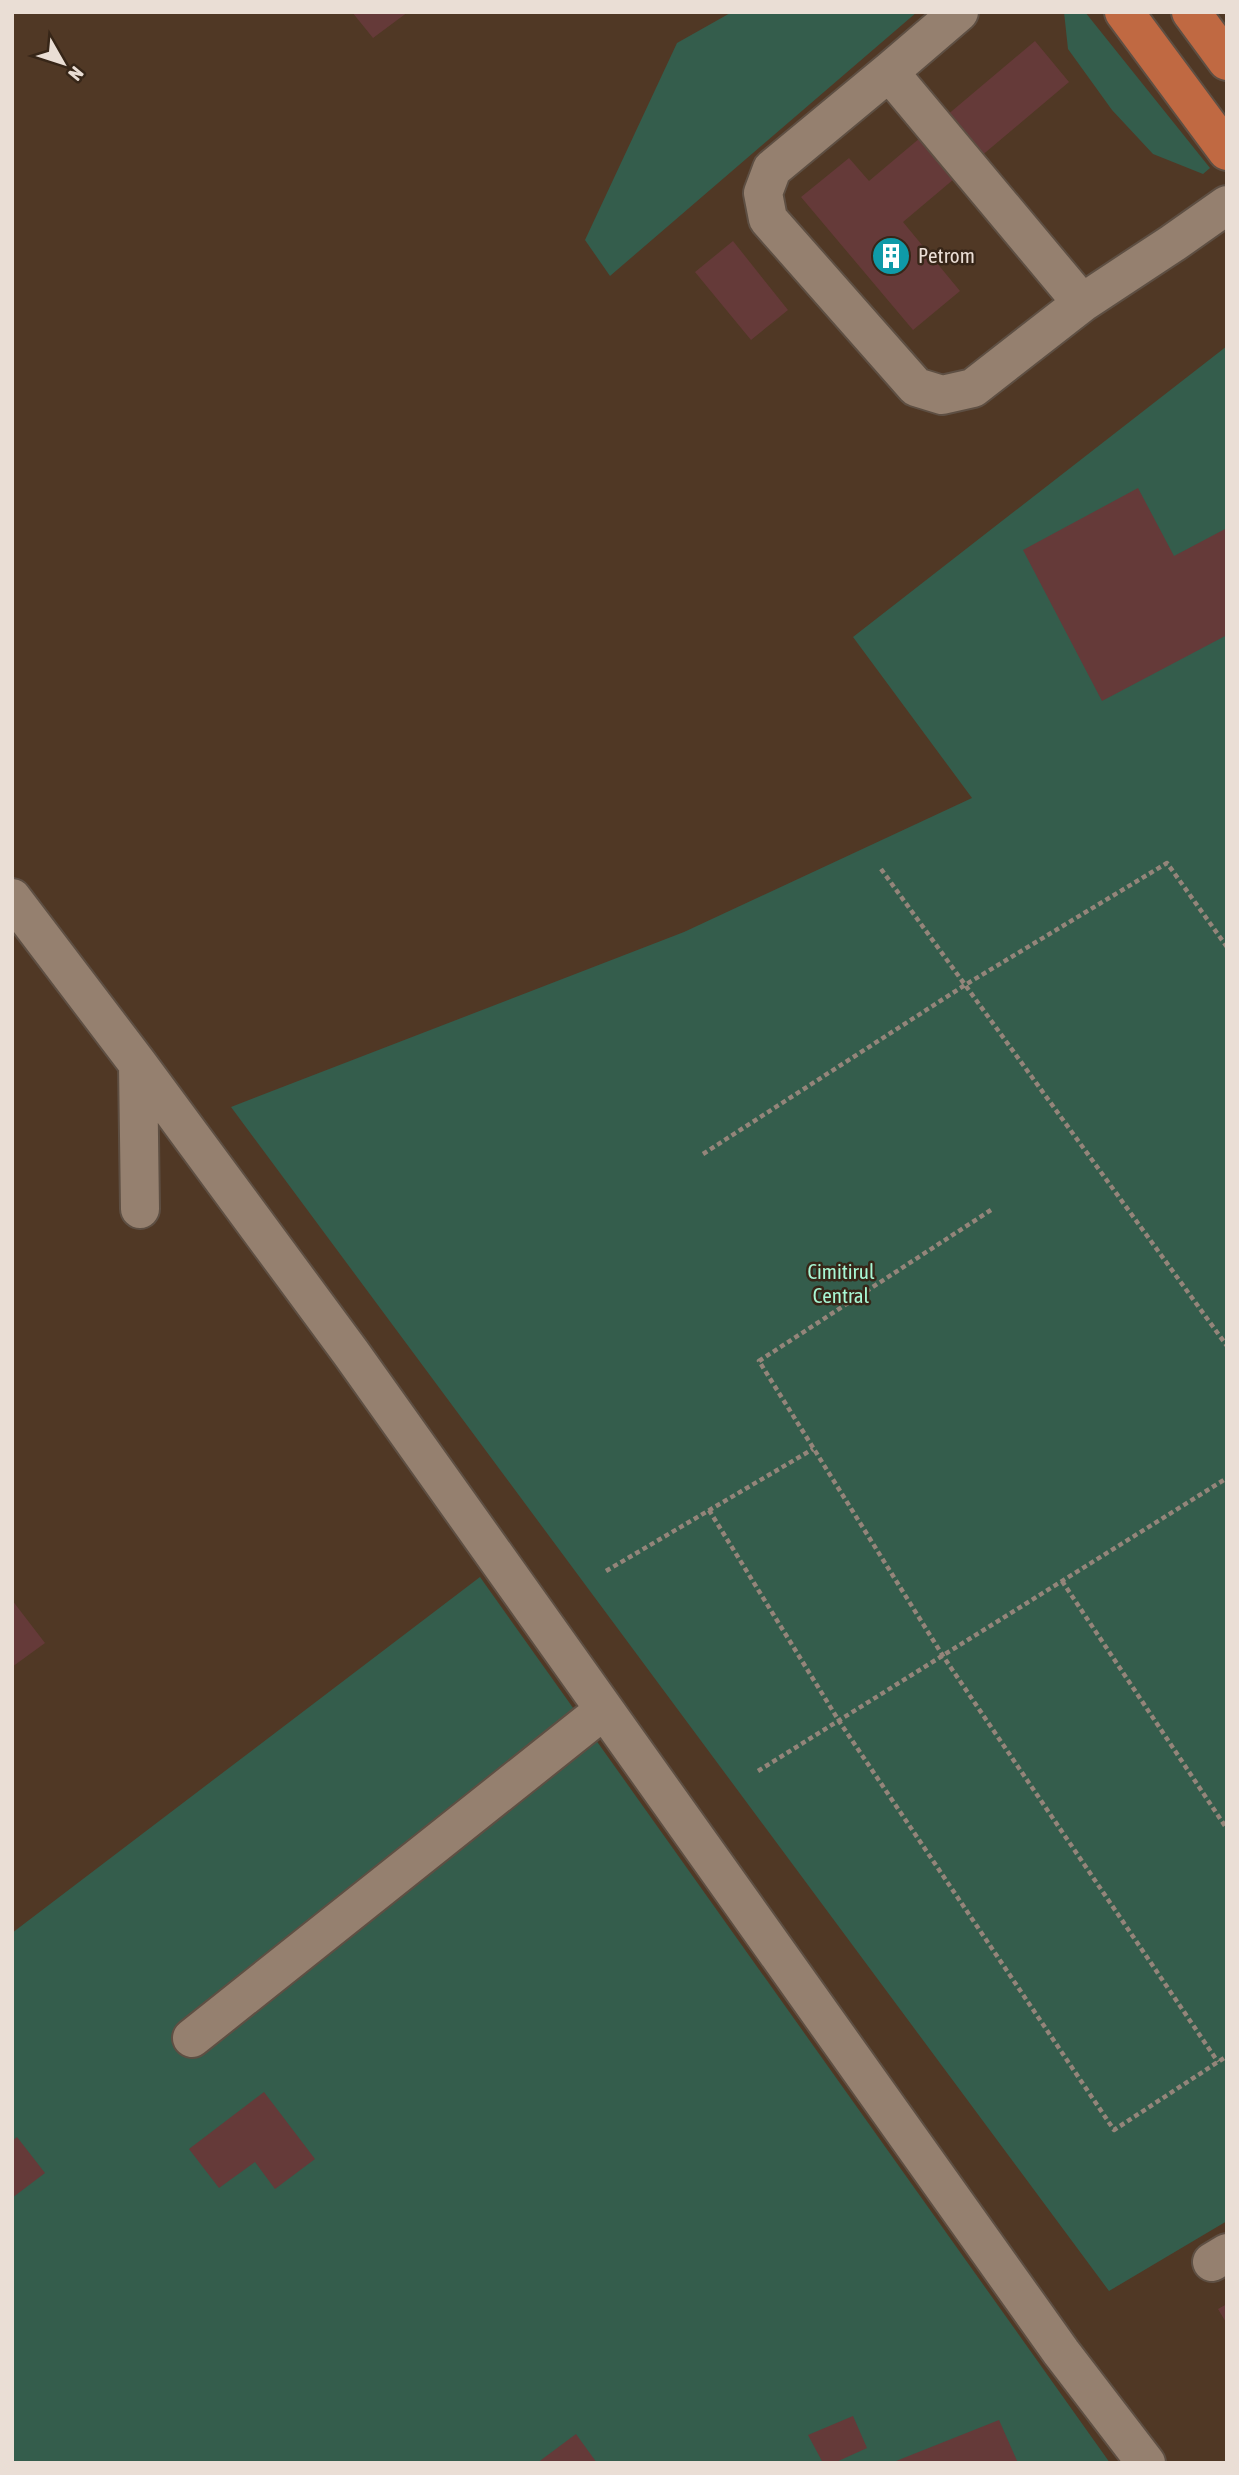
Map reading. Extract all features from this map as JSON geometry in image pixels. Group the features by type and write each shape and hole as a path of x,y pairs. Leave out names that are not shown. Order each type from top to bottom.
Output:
{"main road":[{"path":"1124,12 1227,151"},
{"path":"1191,12 1227,61"}],"lane":[{"path":"959,12 772,169 763,193 768,219 916,387 942,395 974,388 1082,303 1227,205"},
{"path":"889,72 1082,303"},
{"path":"12,898 138,1063 359,1364 1060,2352 1146,2463"},
{"path":"138,1063 141,1209"},
{"path":"192,2039 604,1710"}],"path":[{"path":"703,1154 965,985 1167,863 1227,947"},
{"path":"881,869 1227,1346"},
{"path":"991,1210 759,1361 943,1656 1218,2062"},
{"path":"606,1571 813,1449"},
{"path":"758,1771 1227,1478"},
{"path":"709,1510 839,1721 1114,2130 1227,2056"},
{"path":"1062,1581 1227,1829"}],"shaded area":[{"path":"12,12 1227,12 1227,2463 12,2463"}],"green space":[{"path":"732,12 917,12 610,276 585,240 677,43"},
{"path":"1064,12 1085,12 1210,168 1203,174 1153,154 1112,110 1068,49"},
{"name":"Cimitirul Central","path":"1227,346 1227,2221 1109,2291 231,1107 684,932 972,798 853,637"},
{"path":"480,1577 1110,2463 12,2463 12,1933"}],"building":[{"path":"352,12 408,12 373,38"},
{"path":"1035,41 1069,82 903,222 960,291 913,330 801,197 849,158 869,181"},
{"path":"733,241 788,310 751,340 695,272"},
{"path":"1138,488 1174,556 1227,528 1227,635 1102,701 1023,550"},
{"path":"12,1600 45,1643 12,1667"},
{"path":"264,2092 315,2159 275,2189 255,2162 219,2188 189,2149"},
{"path":"17,2137 45,2173 12,2198 12,2141"},
{"path":"1227,2304 1227,2324 1218,2309"},
{"path":"853,2416 867,2448 834,2463 823,2463 808,2435"},
{"path":"999,2420 1018,2463 891,2463"},
{"path":"576,2434 597,2463 537,2463"}],"place":[{"name":"Petrom","path":"891,256"}]}
